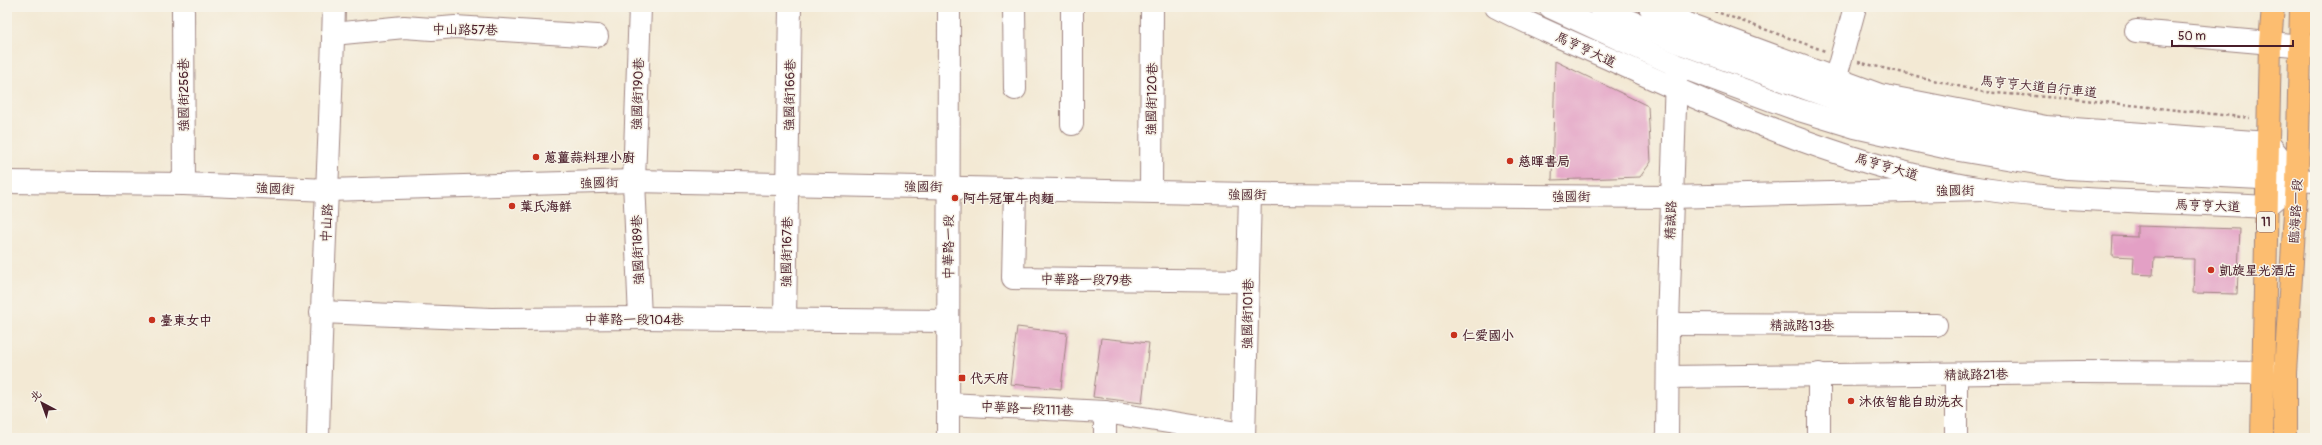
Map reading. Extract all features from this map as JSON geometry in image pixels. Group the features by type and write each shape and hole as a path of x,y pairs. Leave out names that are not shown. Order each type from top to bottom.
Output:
{"main road":[{"name":"11","path":"2262,438 2270,42 2273,7"},
{"name":"臨海路一段","path":"2285,438 2285,373 2306,181 2308,46 2301,7"}],"street":[{"name":"強國街256巷","path":"183,7 184,184"},
{"name":"中山路","path":"318,438 321,312 328,190 334,7"},
{"name":"強國街190巷","path":"634,181 640,7"},
{"name":"強國街166巷","path":"787,184 790,7"},
{"name":"中華路一段","path":"948,438 949,7"},
{"path":"1014,7 1015,89"},
{"path":"1072,7 1072,124"},
{"name":"強國街120巷","path":"1150,192 1152,7"},
{"name":"馬亨亨大道","path":"1496,7 1675,89 1803,141 1897,170 1982,189 2099,201 2266,207"},
{"name":"馬亨亨大道","path":"1550,7 1676,65 1830,119 1954,149 2057,147 2268,160"},
{"name":"馬亨亨大道","path":"1599,7 1688,25"},
{"name":"馬亨亨大道","path":"1650,7 1833,88 1883,116 2002,140 2057,147 2268,160 2306,181"},
{"path":"1833,88 1855,7"},
{"name":"精誠路","path":"1667,438 1671,197 1676,65 1688,25"},
{"name":"中山路57巷","path":"333,34 404,27 432,29 455,27 597,36"},
{"path":"2136,31 2203,39 2226,38 2308,46"},
{"path":"1824,147 1830,119"},
{"path":"2055,196 2057,147"},
{"path":"2266,207 2306,181 2268,160"},
{"name":"強國街","path":"7,182 184,184 328,190 634,181 948,186 1250,194 1671,197 1982,189"},
{"name":"強國街189巷","path":"634,181 640,318"},
{"name":"強國街167巷","path":"785,319 787,184"},
{"name":"中華路一段79巷","path":"1015,188 1013,278 1248,281"},
{"name":"強國街101巷","path":"1244,436 1250,194"},
{"name":"中華路一段104巷","path":"321,312 492,319 640,318 948,321"},
{"name":"精誠路13巷","path":"1668,324 1936,325"},
{"name":"精誠路21巷","path":"1668,377 1819,374 1956,375 2079,372 2285,373"},
{"path":"1819,374 1820,438"},
{"path":"1956,375 1956,438"},
{"name":"中華路一段111巷","path":"948,404 1105,412 1244,436"},
{"path":"1105,412 1105,438"}],"path":[{"name":"馬亨亨大道自行車道","path":"1703,7 1842,58 1984,92 2269,119"}],"building":[{"path":"1555,61 1648,106 1651,162 1640,177 1552,180"},
{"path":"2137,226 2240,229 2237,294 2193,293 2194,259 2154,258 2153,275 2133,274 2134,257 2112,256 2113,236 2137,237"},
{"path":"1017,327 1067,333 1061,389 1010,384"},
{"path":"1101,338 1149,343 1142,403 1093,397"}],"place":[{"name":"蔥薑蒜料理小廚","path":"536,157"},
{"name":"慈暉書局","path":"1510,161"},
{"name":"阿牛冠軍牛肉麵","path":"955,198"},
{"name":"葉氏海鮮","path":"512,206"},
{"name":"凱旋星光酒店","path":"2211,270"},
{"name":"臺東女中","path":"152,320"},
{"name":"仁愛國小","path":"1454,335"},
{"name":"代天府","path":"962,378"},
{"name":"沐依智能自助洗衣","path":"1851,401"}]}
